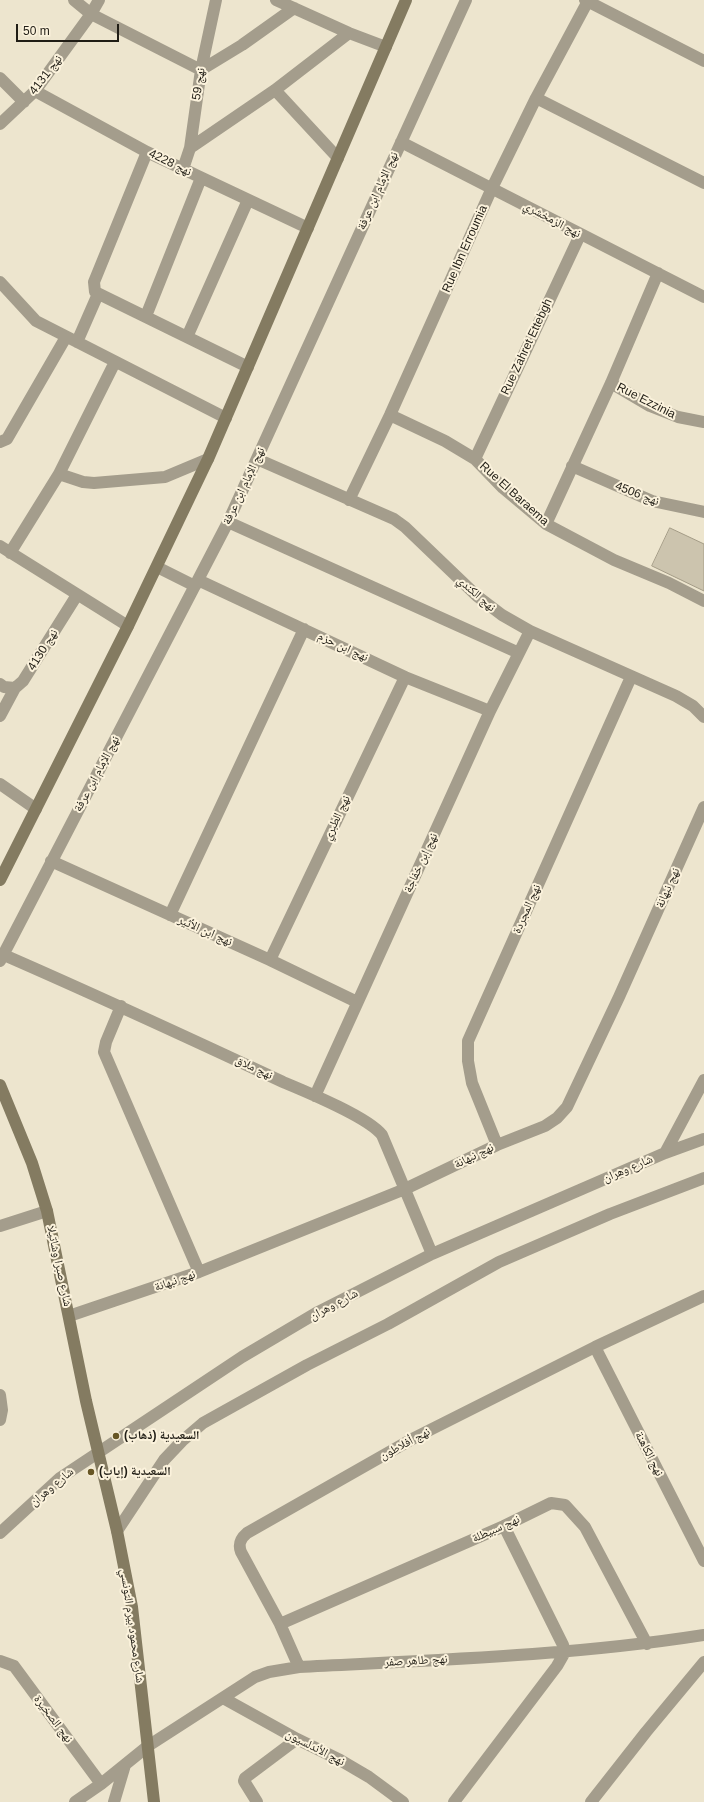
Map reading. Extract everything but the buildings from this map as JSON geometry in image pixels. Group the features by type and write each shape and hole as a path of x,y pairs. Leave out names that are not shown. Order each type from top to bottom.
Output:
{"street":[{"path":"74,0 91,14 201,70 242,45 294,8"},
{"name":"نهج 4131","path":"0,124 35,91 91,14 99,0"},
{"name":"نهج 59","path":"183,169 190,148 201,70 216,0"},
{"path":"276,0 349,33 386,47"},
{"path":"0,880 128,626 208,459 406,0"},
{"name":"نهج الإمام ابن عرفة","path":"2,958 228,522 466,0"},
{"path":"586,1 704,61"},
{"name":"Rue Ibn Erroumia","path":"349,500 390,415 492,188 586,1"},
{"path":"190,148 275,90 349,33"},
{"path":"0,78 24,102"},
{"path":"275,90 338,158"},
{"name":"نهج 4228","path":"35,91 147,152 308,228"},
{"path":"536,98 704,183"},
{"name":"نهج الزمخشري","path":"401,142 580,235 704,297"},
{"path":"147,152 94,282 95,292 248,367"},
{"path":"146,316 201,178"},
{"path":"187,337 248,200"},
{"name":"Rue Zahret Ettebgh","path":"475,460 580,235"},
{"path":"546,524 611,383 658,273"},
{"path":"0,282 31,317 66,337 226,418"},
{"path":"77,342 98,294"},
{"path":"0,442 7,439 66,337"},
{"path":"115,362 59,474 5,550 128,626"},
{"name":"Rue Ezzinia","path":"611,383 650,406 678,418 704,422"},
{"name":"Rue El Baraema","path":"390,415 445,441 475,460 503,488 546,524 614,560 670,584 704,601"},
{"path":"59,474 83,482 94,483 165,477 208,459"},
{"name":"نهج الكندي","path":"257,459 394,519 405,527 491,608 530,631 685,700 704,717"},
{"name":"نهج 4506","path":"572,466 652,501 704,512"},
{"path":"228,522 519,653"},
{"name":"نهج ابن حزم","path":"156,567 304,629 405,677 490,712"},
{"name":"نهج 4130","path":"0,716 15,688 23,681 77,595"},
{"path":"170,915 304,629"},
{"name":"نهج إبن خفاجة","path":"315,1096 490,712 530,631"},
{"name":"نهج الطبري","path":"270,960 405,677"},
{"name":"نهج المجردة","path":"497,1145 472,1083 468,1061 468,1041 631,677"},
{"path":"0,684 4,687 15,688"},
{"path":"0,784 36,809"},
{"name":"نهج نبهانة","path":"69,1316 199,1272 405,1189 497,1145 545,1126 558,1118 567,1107 619,997 704,807"},
{"name":"نهج ابن الأثير","path":"52,862 270,960 357,1002"},
{"name":"نهج ملاق","path":"2,958 121,1006 315,1096 372,1125 382,1135 432,1254"},
{"path":"121,1006 106,1042 104,1052 199,1272"},
{"path":"665,1153 704,1080"},
{"name":"شارع صبرا وشاتيلا","path":"0,1085 32,1164 47,1211 98,1453"},
{"name":"شارع وهران","path":"0,1533 60,1478 242,1357 318,1312 432,1254 665,1153 704,1139"},
{"path":"117,1531 164,1460 182,1441 203,1424 307,1365 388,1324 499,1262 610,1214 704,1178"},
{"path":"0,1226 47,1211"},
{"name":"نهج أفلاطون","path":"299,1668 280,1624 241,1552 239,1545 242,1537 414,1438 595,1346 702,1298"},
{"name":"نهج الكاهنة","path":"595,1346 704,1561"},
{"path":"0,1395 2,1410 0,1420"},
{"name":"شارع محمود بيرم التونسي","path":"98,1453 117,1531 132,1607 154,1802"},
{"name":"نهج سبيطلة","path":"280,1624 504,1526 551,1503 565,1505 585,1528 648,1644"},
{"path":"454,1802 557,1666 565,1652 564,1645 504,1526"},
{"name":"نهج طاهر صفر","path":"75,1802 101,1784 148,1746 261,1674 299,1668 565,1652 648,1644 704,1635"},
{"name":"نهج الصخيرة","path":"0,1661 14,1666 101,1784"},
{"path":"591,1802 704,1662"},
{"name":"نهج الأندلسيون","path":"223,1698 297,1740 340,1760 369,1777 403,1802"},
{"path":"257,1802 244,1781 245,1778 297,1740"},
{"path":"114,1802 125,1765"}],"place":[{"name":"السعيدية (ذهاب)","path":"116,1436"},
{"name":"السعيدية (إياب)","path":"91,1472"}]}
